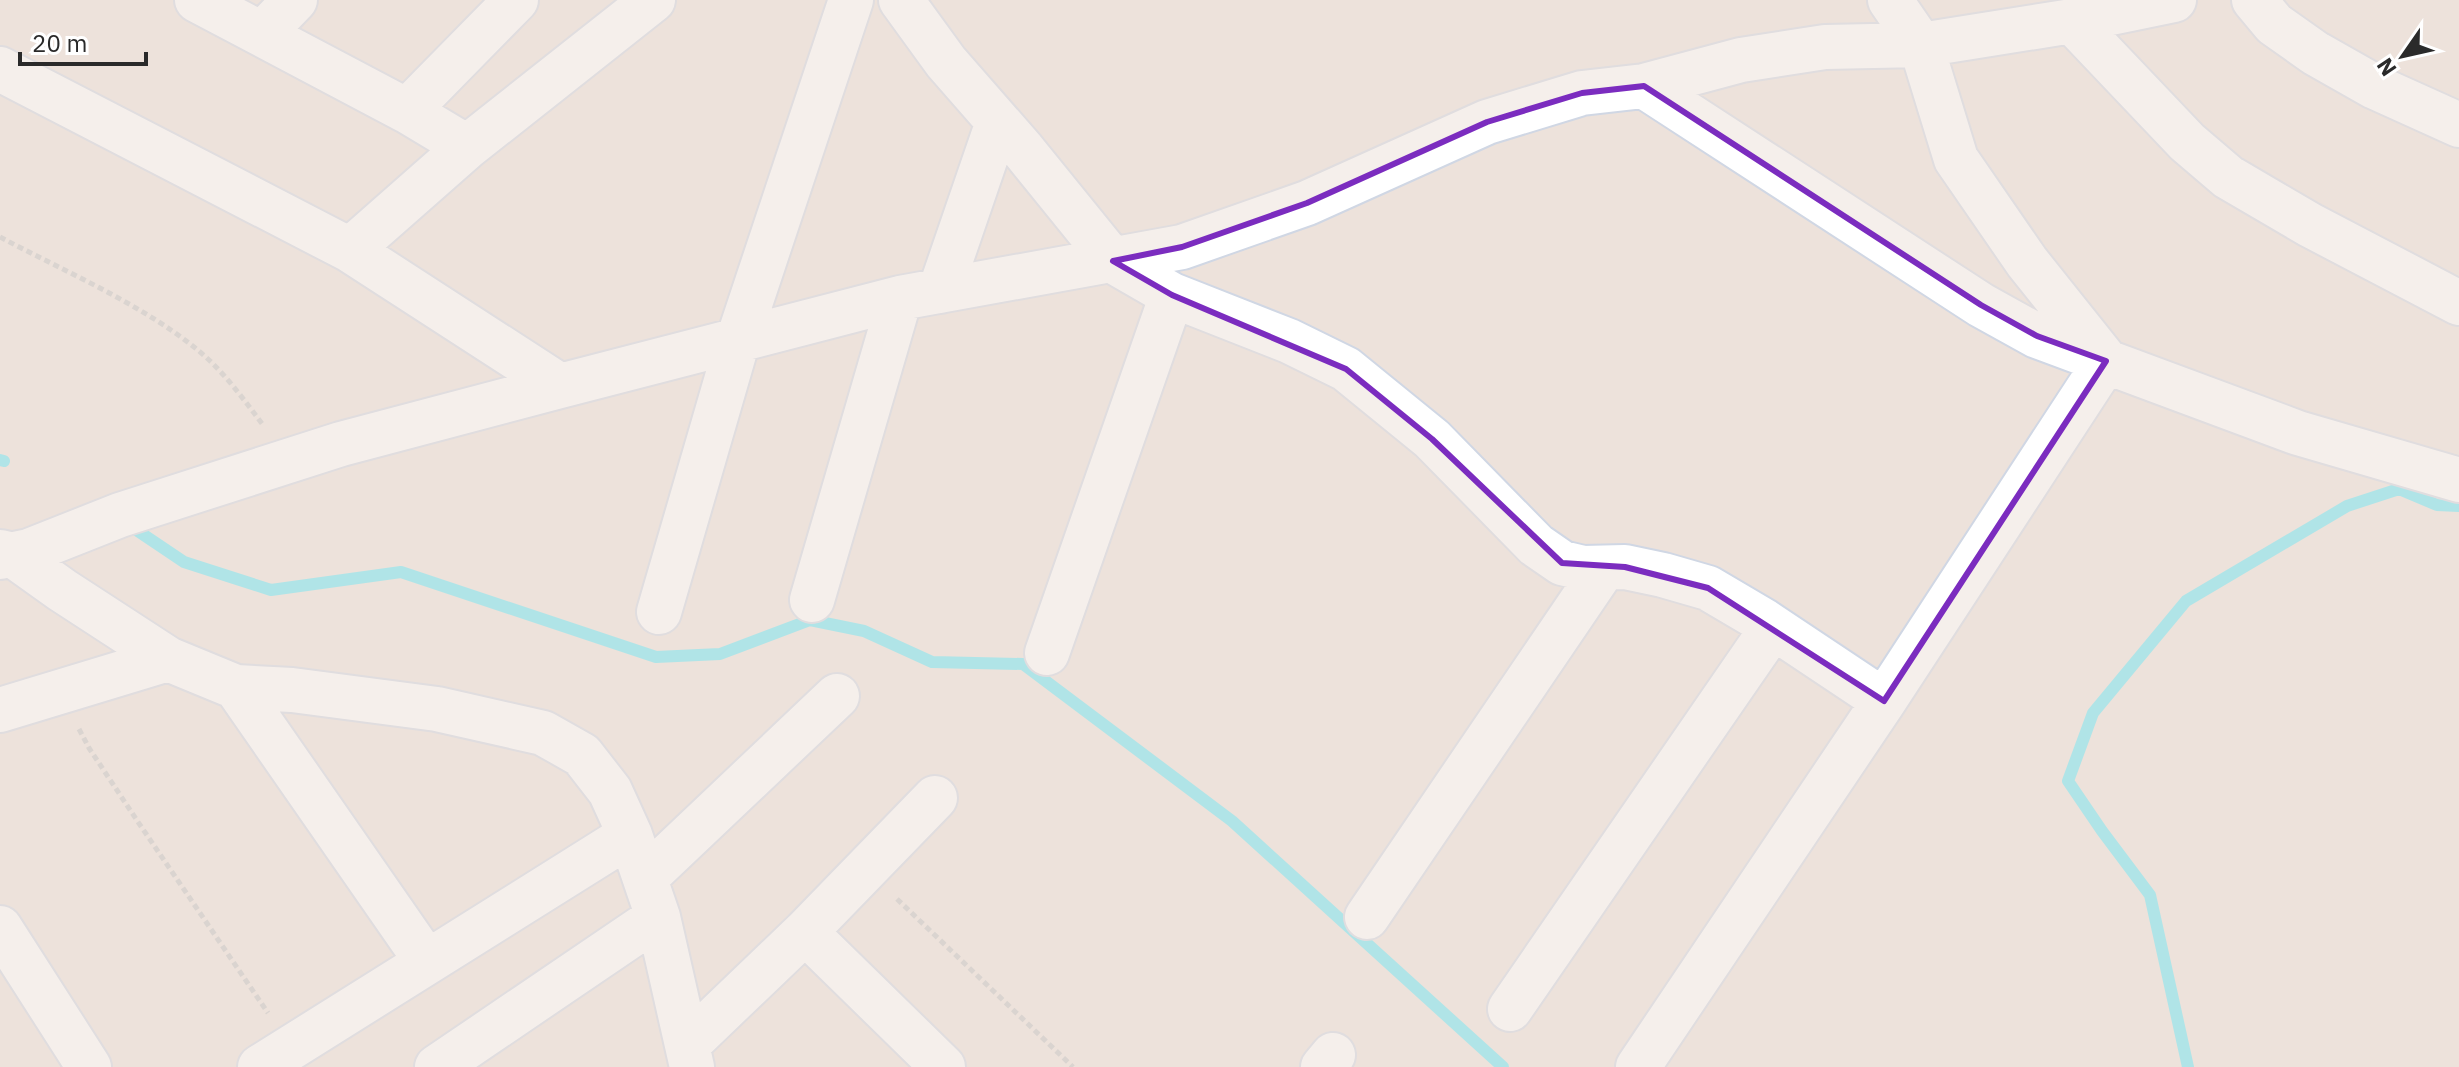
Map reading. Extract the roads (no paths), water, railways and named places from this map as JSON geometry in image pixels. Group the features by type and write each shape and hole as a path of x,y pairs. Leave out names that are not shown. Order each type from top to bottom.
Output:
{"street":[{"path":"197,0 407,111 467,147"},
{"path":"262,34 295,0"},
{"path":"407,111 516,0"},
{"path":"350,250 467,147 653,0"},
{"path":"659,612 738,340 851,0"},
{"path":"901,0 946,62 1113,261 1172,295 1289,341 1346,369 1432,439 1536,545 1562,563 1583,568 1625,567 1708,588 1884,701"},
{"path":"1890,0 1921,45 1956,159 2027,262 2106,361"},
{"path":"10,554 341,444 560,386 920,295 1182,247 1307,203 1487,122 1582,93 1644,86 1741,60 1825,47 1921,45 2072,21 2174,0"},
{"path":"2254,0 2274,24 2315,53 2375,87 2459,125"},
{"path":"2072,21 2187,142 2228,177 2310,225 2459,303"},
{"path":"0,69 350,250 560,386"},
{"path":"1644,86 1981,305 2037,336 2298,433 2459,480"},
{"path":"812,600 920,295 998,122"},
{"path":"1047,653 1172,295"},
{"path":"1638,1067 1884,701 2106,361"},
{"path":"10,554 168,659 236,687 292,690 437,709 543,733 582,755 610,791 630,835 651,898 690,1056"},
{"path":"1367,917 1604,568"},
{"path":"1510,1009 1773,627"},
{"path":"0,710 168,659"},
{"path":"236,687 427,962"},
{"path":"437,1067 651,898 837,696"},
{"path":"690,1056 935,798"},
{"path":"276,1057 630,835"},
{"path":"0,928 89,1067"},
{"path":"805,932 943,1067"}],"waterway":[{"path":"0,460 4,461"},
{"path":"2188,1067 2150,895 2068,781 2093,713 2186,601 2347,506 2399,489 2437,505 2459,506"},
{"path":"126,523 184,562 271,590 401,572 656,657 720,654 810,620 864,631 932,662 1023,664 1232,821 1503,1067"}]}
